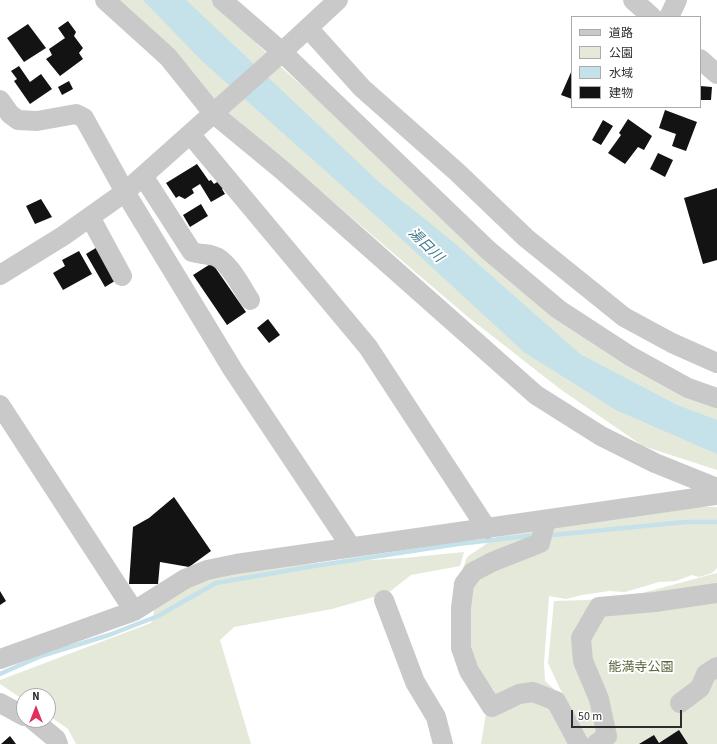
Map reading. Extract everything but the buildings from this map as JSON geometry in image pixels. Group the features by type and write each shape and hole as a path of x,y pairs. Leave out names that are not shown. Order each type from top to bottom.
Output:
{"street":[{"path":"105,0 168,57 218,109 282,170 536,395 601,436 655,463 717,488"},
{"path":"222,0 282,52 488,250 558,309 643,363 688,388 717,398"},
{"path":"0,274 63,236 125,192 338,0"},
{"path":"633,0 651,16"},
{"path":"669,16 677,0"},
{"path":"308,28 362,88 457,172 526,238 624,317 672,343 717,363"},
{"path":"701,60 717,74"},
{"path":"0,100 10,114 18,120 37,121 76,114 84,118 125,192 233,370 351,547"},
{"path":"190,134 368,347 487,529"},
{"path":"143,176 192,252 214,256 224,262 250,300"},
{"path":"90,217 122,276"},
{"path":"0,405 134,611"},
{"path":"0,659 134,611 185,579 207,570 236,564 351,547 717,496"},
{"path":"546,520 540,543 492,562 473,572 464,584 461,608 461,648 469,671 492,707 519,694 533,692 556,701 579,744"},
{"path":"596,744 607,736 606,727 599,699 583,661 581,638 599,607 655,602 717,593"},
{"path":"384,600 415,682 436,718 443,744"},
{"path":"700,688 706,674 717,667"},
{"path":"680,703 700,688 717,678"},
{"path":"0,703 16,712"},
{"path":"43,728 56,739 58,744"}],"green space":[{"path":"109,0 212,0 282,68 527,283 717,397 717,470 643,446 560,389 468,317 181,72"},
{"path":"696,507 717,507 717,568 712,573 699,577 692,575 676,581 659,582 625,592 609,591 566,599 549,596 544,663 545,681 556,691 572,744 481,744 488,701 494,690 479,677 461,608 463,568 467,557 498,536"},
{"path":"464,552 460,566 411,575 388,593 332,609 234,627 220,640 251,744 76,744 68,729 56,721 56,688 16,688 16,695 0,684 0,680 151,623 155,608 209,575 268,566 404,558"},
{"name":"能満寺公園","path":"717,573 717,744 579,744 562,693 548,663 554,601 587,600 642,593"}],"water":[{"name":"湯日川","path":"143,0 186,0 381,184 452,241 580,354 677,405 717,420 717,454 616,410 524,352 384,223 202,61"}],"waterway":[{"path":"553,535 685,522 717,522"},
{"path":"0,674 41,656 109,635 158,616 216,583 458,544 536,535"}]}
